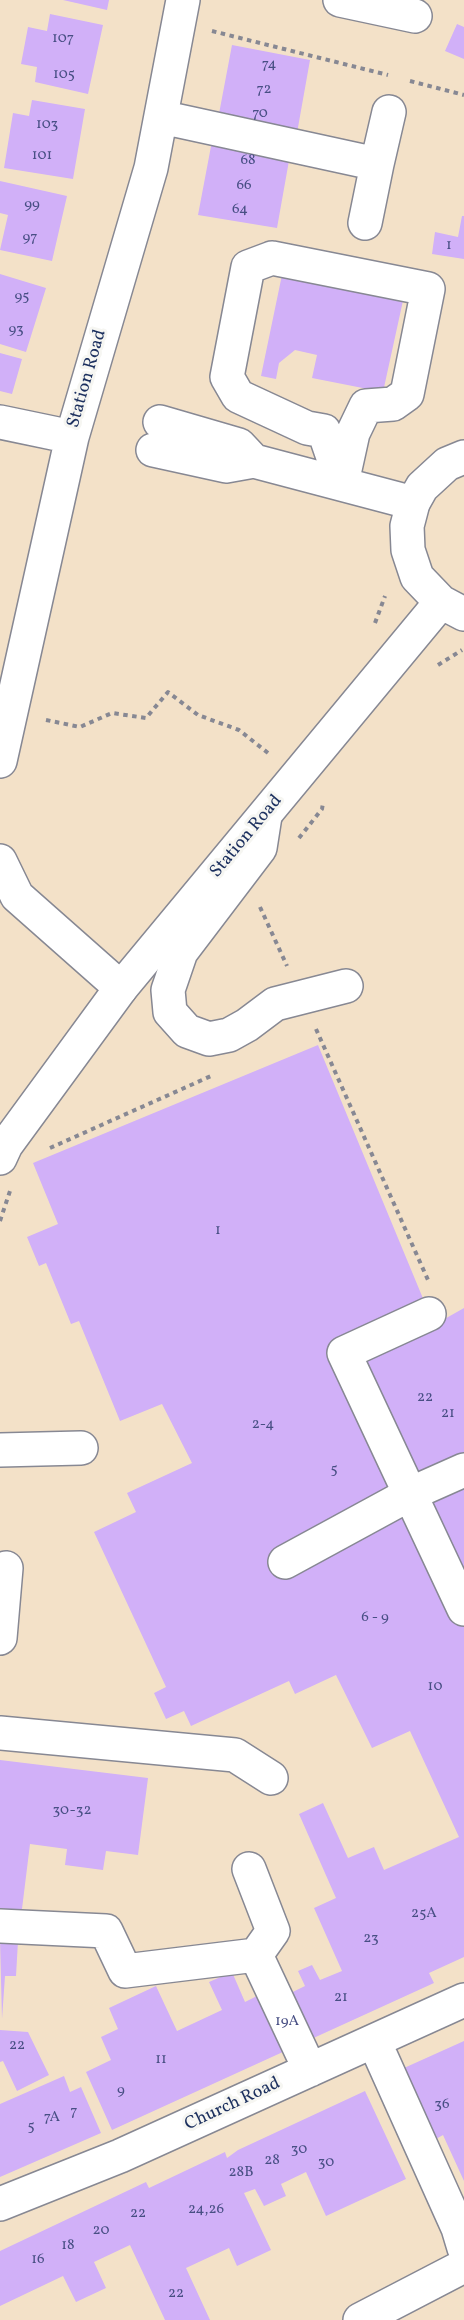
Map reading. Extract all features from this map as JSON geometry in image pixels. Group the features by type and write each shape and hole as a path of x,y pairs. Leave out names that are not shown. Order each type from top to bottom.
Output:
{"street":[{"path":"340,0 415,16"},
{"name":"Station Road","path":"0,761 72,436 150,168 181,12"},
{"path":"365,223 389,112"},
{"path":"161,117 377,164"},
{"path":"272,258 428,289 407,394 393,404 366,406 353,432 342,483 324,431 307,428 238,396 227,377 248,267 272,258"},
{"path":"0,422 72,436"},
{"path":"157,436 239,445 254,461 414,503"},
{"path":"452,608 417,577 410,557 407,526 414,503 434,474 447,464 464,457"},
{"name":"Station Road","path":"0,1158 6,1144 121,988 266,816 452,608"},
{"path":"266,816 260,848 181,952 168,990 170,1012 187,1031 209,1039 229,1035 247,1025 274,1004 346,986"},
{"path":"0,861 9,906 121,988"},
{"path":"430,1300 344,1353 464,1609"},
{"path":"0,1450 81,1448"},
{"path":"285,1563 410,1494 464,1470"},
{"path":"0,1638 6,1568"},
{"path":"0,1733 236,1755 271,1778"},
{"path":"0,1926 106,1931 125,1971 256,1955 273,1931 249,1869"},
{"path":"256,1955 310,2070"},
{"name":"Church Road","path":"0,2204 120,2156 464,2000"},
{"path":"374,2041 462,2235"},
{"path":"360,2320 464,2266"}],"path":[{"path":"181,12 464,95"},
{"path":"10,712 80,727 112,713 146,718 168,692 198,715 239,730 269,753"},
{"path":"305,1034 316,1029 430,1300"},
{"path":"42,1151 218,1073"}],"building":[{"path":"63,0 109,0 107,10"},
{"path":"50,14 103,25 88,94 35,82 37,67 21,64 28,27 47,31"},
{"path":"457,24 464,27 464,59 445,51"},
{"path":"232,45 310,60 297,133 218,119"},
{"path":"32,100 85,109 73,179 4,168 13,113 29,116"},
{"path":"212,141 290,155 277,228 198,215"},
{"path":"0,181 67,196 52,261 0,250 8,215 0,213"},
{"path":"462,216 464,216 464,259 432,254 435,232 458,237"},
{"path":"283,270 404,296 383,392 312,378 317,355 295,350 279,363 276,379 261,376"},
{"path":"0,274 46,288 26,352 0,344"},
{"path":"0,353 22,359 12,394 0,391"},
{"path":"318,1045 434,1325 464,1308 464,1957 429,1973 434,1983 112,2130 86,2072 111,2060 101,2037 118,2029 109,2008 156,1986 177,2031 222,2010 209,1982 232,1972 245,2002 261,1994 266,2005 305,1986 298,1971 312,1965 320,1980 342,1971 314,1908 336,1898 299,1814 323,1803 348,1858 374,1847 384,1870 459,1837 410,1731 372,1748 336,1675 295,1694 289,1681 191,1726 184,1711 166,1719 154,1693 166,1687 94,1532 136,1512 127,1493 192,1463 162,1404 120,1421 79,1321 71,1324 46,1263 39,1266 27,1237 58,1224 33,1163"},
{"path":"0,1760 148,1778 138,1855 106,1851 103,1870 65,1865 67,1849 30,1844 21,1917 0,1915"},
{"path":"0,1939 18,1941 16,1976 5,1976 2,2019"},
{"path":"0,2030 28,2032 49,2075 17,2091 3,2061 0,2062"},
{"path":"464,2041 464,2181 443,2135 436,2139 404,2068"},
{"path":"64,2076 70,2092 81,2087 101,2133 0,2177 0,2104"},
{"path":"365,2091 406,2179 326,2216 306,2172 281,2184 286,2196 264,2206 255,2189 244,2193 271,2250 237,2266 229,2248 186,2268 210,2320 165,2320 130,2245 94,2262 106,2288 76,2302 63,2276 0,2306 0,2251 146,2182 149,2188 225,2152 227,2158 238,2150"}]}
